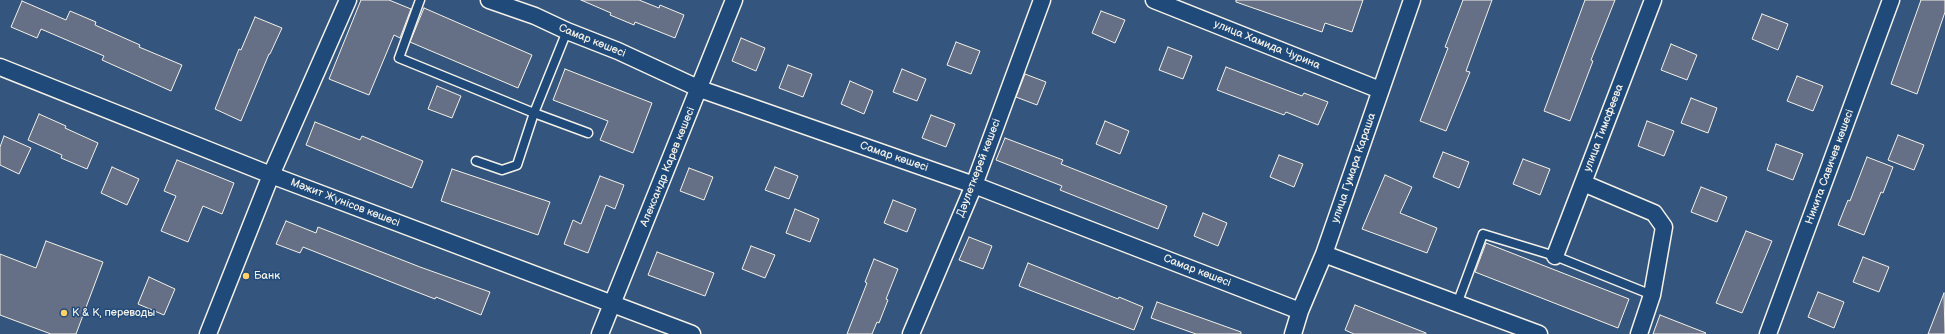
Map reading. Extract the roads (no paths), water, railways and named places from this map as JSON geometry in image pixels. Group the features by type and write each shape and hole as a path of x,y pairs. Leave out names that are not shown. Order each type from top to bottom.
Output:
{"street":[{"path":"208,334 271,175 348,0"},
{"name":"Самар көшесі","path":"489,0 535,16 567,32 618,51 700,89 974,185 1300,310"},
{"name":"Александр Карев көшесі","path":"600,334 700,89 734,0"},
{"name":"Дәулеткерей көшесі","path":"911,334 974,185 1042,0"},
{"name":"улица Хамида Чурина","path":"1154,0 1380,90"},
{"name":"улица Гумара Караша","path":"1293,334 1300,310 1324,254 1412,0"},
{"name":"улица Тимофеева","path":"1555,256 1653,0"},
{"name":"Никита Савичев көшесі","path":"1768,334 1891,0"},
{"name":"Мәжит Жүнісов көшесі","path":"0,67 271,175 692,334"},
{"path":"1583,183 1654,213 1664,227 1652,295 1639,334"},
{"path":"1324,254 1539,334"}],"lane":[{"path":"420,0 399,58 534,113 588,133"},
{"path":"476,161 502,170 517,165 534,113 567,32"},
{"path":"1457,304 1483,234 1555,256 1652,295"}],"place":[{"name":"Банк","path":"246,276"},
{"name":"K & K, переводы","path":"64,313"}]}
